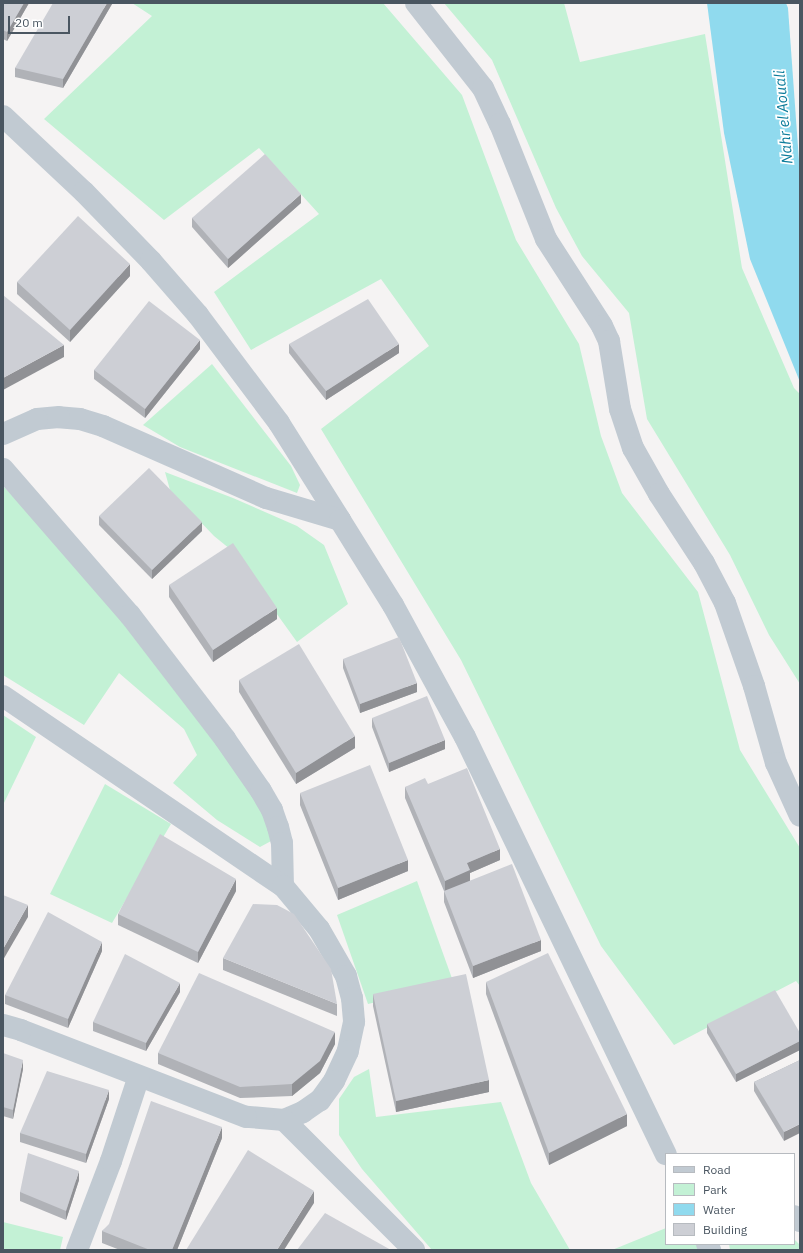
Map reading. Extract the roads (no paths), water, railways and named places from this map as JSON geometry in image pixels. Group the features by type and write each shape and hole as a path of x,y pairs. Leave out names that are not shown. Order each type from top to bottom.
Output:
{"street":[{"path":"416,3 483,88 500,124 546,239 602,326 612,357 620,409 633,448 658,494 704,563 725,603 754,686 776,763 800,816"},
{"path":"3,116 84,192 151,260 198,316 279,423 393,605 465,737 666,1153"},
{"path":"3,434 37,419 60,417 80,419 103,426 266,498 340,520"},
{"path":"3,469 130,616 225,739 256,784 272,810 278,827 282,843 283,886"},
{"path":"3,696 283,886 319,929 346,976 352,998 354,1022 348,1051 334,1081 320,1100 303,1112 284,1120 246,1117 20,1030 3,1026"},
{"path":"77,1250 111,1161 139,1076"},
{"path":"284,1120 414,1250"}],"water":[{"name":"Nahr el Aouali","path":"707,3 786,3 788,8 800,175 800,382 750,259 724,133"}]}
